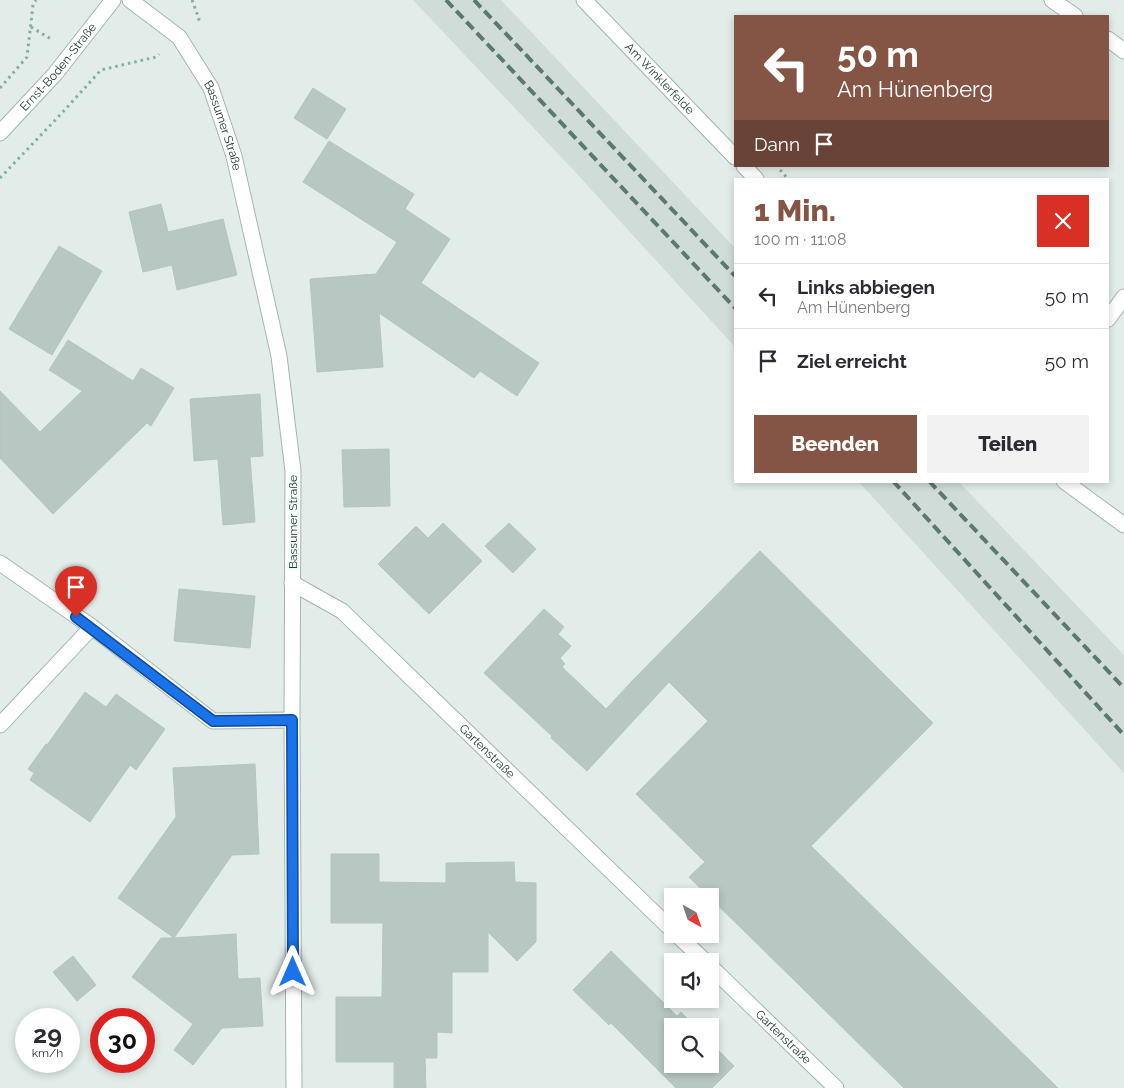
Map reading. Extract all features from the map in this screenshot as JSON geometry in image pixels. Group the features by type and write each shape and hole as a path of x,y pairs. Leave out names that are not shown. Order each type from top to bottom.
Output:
{"street":[{"name":"Ernst-Boden-Straße","path":"0,133 55,74 113,0"},
{"name":"Bassumer Straße","path":"130,0 179,37 210,88 234,156 279,356 294,471 292,584 294,1088"},
{"name":"Am Winklerfelde","path":"584,0 734,156"},
{"path":"1052,0 1074,15"},
{"path":"1109,40 1124,51"},
{"path":"745,167 755,178"},
{"path":"1109,318 1124,296"},
{"path":"1067,483 1124,525"},
{"path":"0,563 92,627 213,721 292,720"},
{"name":"Gartenstraße","path":"292,584 342,611 664,922"},
{"path":"0,724 92,627"},
{"path":"686,943 696,953"},
{"name":"Gartenstraße","path":"719,975 836,1088"}],"path":[{"path":"0,88 27,56 30,26 36,0"},
{"path":"0,178 101,70 156,57 179,37"},
{"path":"777,167 787,178"}],"shaded area":[{"path":"413,0 501,0 734,247 734,346 578,175"},
{"path":"860,483 960,483 1124,655 1124,773"}],"building":[{"path":"313,88 346,109 327,139 294,118"},
{"path":"329,141 414,194 405,209 450,239 421,283 539,363 517,396 480,371 474,378 379,313 383,367 317,372 310,279 376,274 397,242 303,182"},
{"path":"161,204 168,232 223,219 237,275 177,290 172,265 143,272 129,212"},
{"path":"59,246 102,271 52,355 9,329"},
{"path":"68,340 133,381 141,368 174,388 151,426 147,423 53,514 0,458 0,391 40,432 82,391 49,370"},
{"path":"260,394 263,456 250,457 255,522 223,525 218,459 194,461 190,399"},
{"path":"389,449 390,506 344,507 342,450"},
{"path":"443,523 482,561 429,614 378,564 416,526 428,538"},
{"path":"509,523 536,549 513,573 485,546"},
{"path":"760,551 933,723 811,846 1058,1088 904,1088 719,906 719,888 700,888 689,877 705,862 636,794 708,721 669,682 587,771 484,673 544,609 564,627 558,634 571,646 560,658 565,664 562,667 606,709"},
{"path":"179,589 255,596 250,648 174,641"},
{"path":"85,692 106,707 116,694 165,729 136,770 130,765 90,822 30,780 34,773 28,769"},
{"path":"255,764 259,854 232,855 174,938 118,898 176,817 173,768"},
{"path":"331,854 379,854 379,882 446,883 446,863 514,862 515,882 536,883 536,942 517,961 488,932 488,972 452,972 452,1033 437,1032 437,1058 425,1058 426,1088 394,1088 394,1062 336,1062 336,997 382,997 383,923 331,923"},
{"path":"236,934 238,979 260,978 263,1026 222,1028 193,1065 174,1050 193,1024 132,977 161,938"},
{"path":"611,951 664,1003 664,1008 669,1008 677,1016 681,1012 687,1018 664,1018 664,1073 719,1073 719,1051 734,1066 712,1088 676,1088 611,1023 609,1025 573,990"},
{"path":"73,956 96,985 77,1001 53,972"}],"railway":[{"path":"446,0 734,307"},
{"path":"474,0 734,275"},
{"path":"895,483 1124,735"},
{"path":"931,483 1124,688"}],"route":[{"path":"76,617 92,627 213,721 292,720 293,972"}]}
